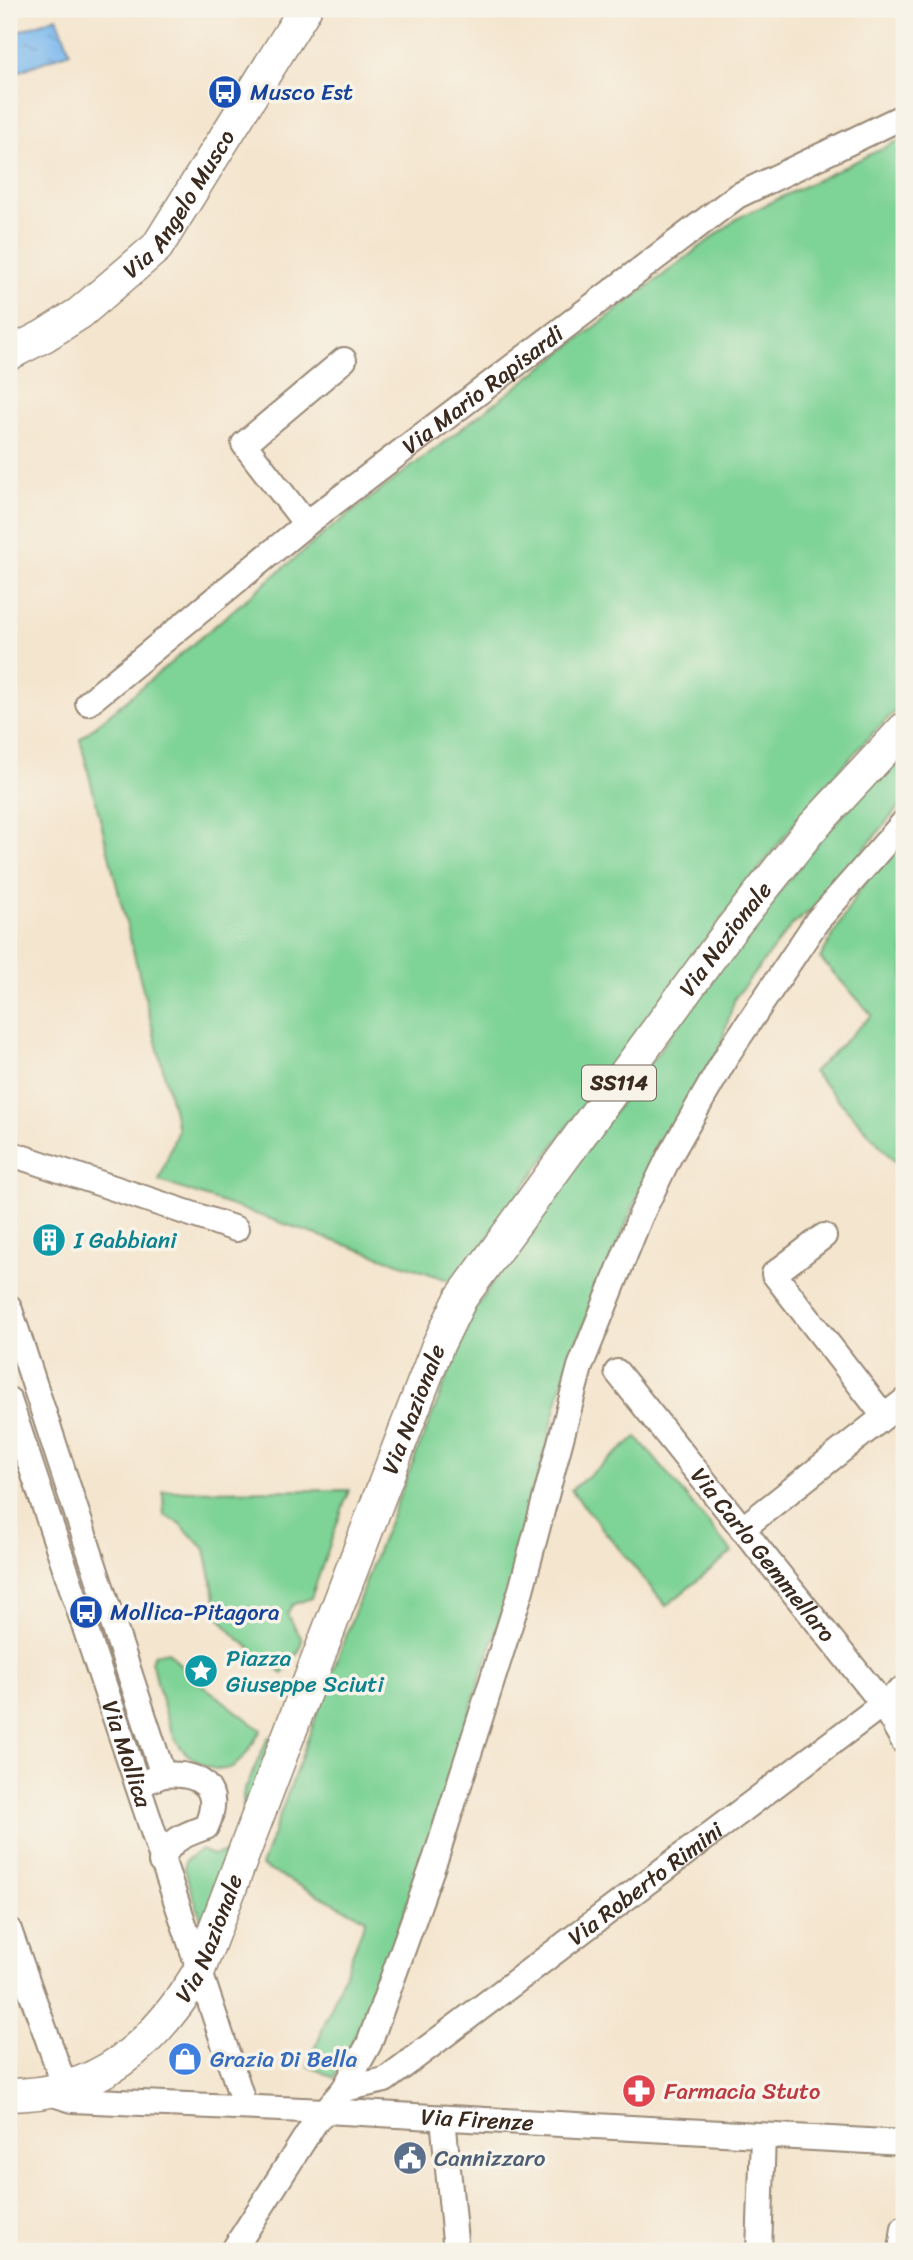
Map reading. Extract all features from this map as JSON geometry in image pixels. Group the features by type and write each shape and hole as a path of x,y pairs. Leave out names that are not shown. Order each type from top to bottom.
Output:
{"main road":[{"name":"Via Angelo Musco","path":"9,354 80,313 157,247 305,9"},
{"name":"Via Nazionale","path":"9,2095 58,2091 100,2074 147,2041 177,2008 198,1973 438,1345 461,1298 732,929 810,830 904,729"}],"street":[{"name":"Via Mario Rapisardi","path":"88,703 306,524 737,196 904,117"},
{"path":"306,524 244,444 344,360"},
{"path":"233,2251 289,2161 325,2110 344,2090 369,2044 436,1857 521,1590 580,1367 640,1217 668,1157 758,1008 817,921 904,822"},
{"path":"9,1153 236,1229"},
{"path":"824,1236 774,1274 884,1416"},
{"path":"9,1307 163,1775"},
{"name":"Via Carlo Gemmellaro","path":"617,1372 882,1703 904,1742"},
{"name":"Via Mollica","path":"9,1399 138,1785 161,1862 245,2107"},
{"path":"742,1529 904,1401"},
{"name":"Via Roberto Rimini","path":"385,2081 904,1688"},
{"path":"138,1785 163,1775 185,1773 200,1779 210,1794 213,1811 206,1826 176,1838 166,1848 161,1862"},
{"path":"9,1930 58,2091"},
{"path":"100,2074 105,2085 126,2102"},
{"path":"344,2090 385,2081"},
{"path":"373,2114 385,2081"},
{"name":"Via Firenze","path":"58,2091 72,2101 325,2110 904,2143"},
{"path":"443,2118 456,2251"},
{"path":"759,2251 762,2136"},
{"path":"901,2251 904,2228"}],"green space":[{"path":"904,138 904,703 848,760 770,855 575,1116 457,1283 159,1181 178,1129 80,739 331,528 738,218"},
{"path":"904,748 904,801 820,903 791,926 735,998 718,1053 640,1191 566,1368 510,1588 383,1978 334,2078 308,2066 366,1919 261,1866 376,1554 474,1311 533,1222 737,945 821,839"},
{"path":"904,837 904,1172 813,1072 872,1015 820,958 859,890"},
{"path":"637,1437 732,1552 666,1606 571,1490"},
{"path":"349,1490 311,1598 292,1605 287,1614 302,1639 300,1649 283,1674 234,1635 219,1617 205,1549 178,1522 164,1515 163,1491"},
{"path":"168,1651 187,1673 261,1730 244,1757 230,1768 222,1770 200,1763 186,1753 176,1740 151,1661 155,1654"},
{"path":"279,1733 244,1826 243,1794 268,1738"},
{"path":"201,1850 212,1855 235,1850 204,1927 184,1869 186,1860"}],"water":[{"path":"57,17 70,52 9,75 9,35"}],"place":[{"name":"Musco Est","path":"225,92"},
{"name":"I Gabbiani","path":"49,1240"},
{"name":"Mollica-Pitagora","path":"86,1612"},
{"name":"Piazza Giuseppe Sciuti","path":"201,1671"},
{"name":"Grazia Di Bella","path":"185,2059"},
{"name":"Farmacia Stuto","path":"639,2091"},
{"name":"Cannizzaro","path":"410,2158"}]}
